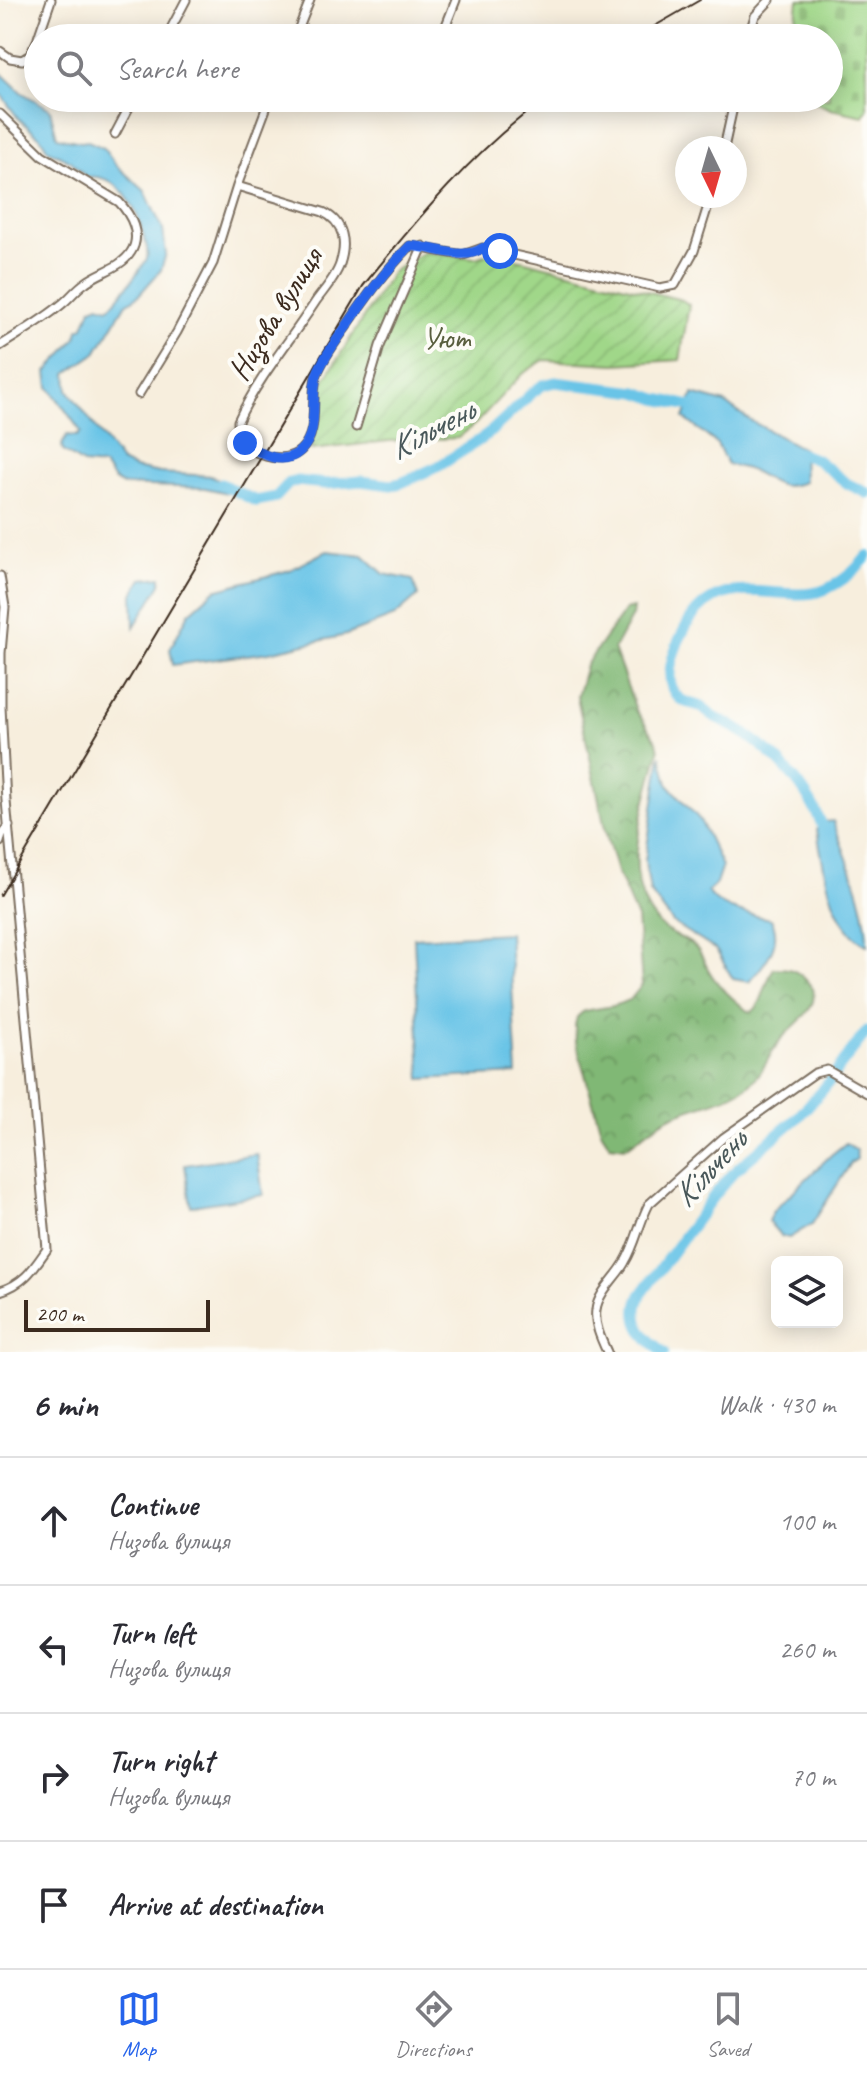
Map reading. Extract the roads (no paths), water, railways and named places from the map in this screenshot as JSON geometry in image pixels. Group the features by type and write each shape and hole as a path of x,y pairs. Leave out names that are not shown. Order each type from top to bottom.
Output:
{"street":[{"path":"43,24 51,0"},
{"path":"173,24 186,0"},
{"path":"301,24 310,0"},
{"path":"447,24 456,0"},
{"path":"751,24 770,0"},
{"path":"0,51 10,58 24,59"},
{"path":"115,134 127,112"},
{"path":"139,394 177,332 213,263 265,112"},
{"path":"727,136 732,112"},
{"path":"0,114 42,155 119,202 129,212 135,227 130,254 119,264 84,284 62,305 0,346"},
{"name":"Низова вулиця","path":"237,186 323,212 333,217 342,229 340,266 275,359 238,421 238,433 245,443 267,456 278,459 290,457 306,443 311,432 315,382 324,361 384,272 410,246 423,246"},
{"path":"356,427 380,346 423,246 463,255 483,248 660,288 675,285 694,251 707,208"},
{"path":"0,576 5,607 0,653 3,802 9,826 47,1249 29,1276 16,1286 0,1291"},
{"path":"0,842 9,826"},
{"path":"607,1352 598,1331 596,1311 599,1298 625,1263 649,1204 723,1138 815,1073 827,1070 867,1093"}],"water":[{"path":"0,72 24,94 24,112 51,112 57,137 88,141 104,148 116,165 145,191 163,230 166,254 161,270 138,296 125,305 96,353 67,373 68,390 121,462 160,473 212,476 227,485 236,486 234,491 123,485 114,480 104,466 83,464 63,451 62,445 67,435 77,436 81,432 49,387 47,372 76,338 78,330 84,327 91,308 99,305 109,308 117,299 145,262 147,248 136,213 117,186 98,177 86,177 71,161 48,150 0,93"},
{"path":"693,394 725,403 803,449 804,482 783,486 727,464 717,444 684,418"},
{"path":"326,551 363,555 384,574 413,580 418,596 395,616 346,635 269,652 173,665 170,649 189,613 215,590 290,570"},
{"path":"161,577 161,584 134,627 133,594 142,579"},
{"path":"661,755 668,784 700,820 722,866 716,884 707,892 728,908 771,919 774,945 749,982 733,979 716,950 673,923 650,892 645,860"},
{"path":"833,821 860,897 867,945 845,925 826,877 817,830 822,822"},
{"path":"509,933 517,1074 421,1079 414,938"},
{"path":"846,1143 856,1150 857,1159 851,1163 812,1224 789,1238 781,1236 768,1221 773,1211"},
{"path":"257,1154 263,1195 191,1206 185,1165"}],"waterway":[{"name":"Кільчень","path":"221,484 256,501 276,497 289,483 297,481 326,484 361,481 391,485 401,483 439,466 486,436 533,392 555,382 637,392 700,408"},
{"name":"Кільчень","path":"788,449 817,460 848,484 867,493"},
{"name":"Кільчень","path":"825,834 810,801 788,771 747,735 701,707 679,698 670,679 671,667 684,630 697,611 710,600 737,592 798,594 821,591 843,579 867,556"},
{"name":"Кільчень","path":"664,1352 640,1328 637,1313 641,1295 715,1194 736,1170 798,1117 867,1031"}],"railway":[{"path":"658,24 700,0"},
{"path":"0,896 363,286 426,210 471,162 528,112"}],"park label":[{"name":"Уют","path":"446,337"}]}
